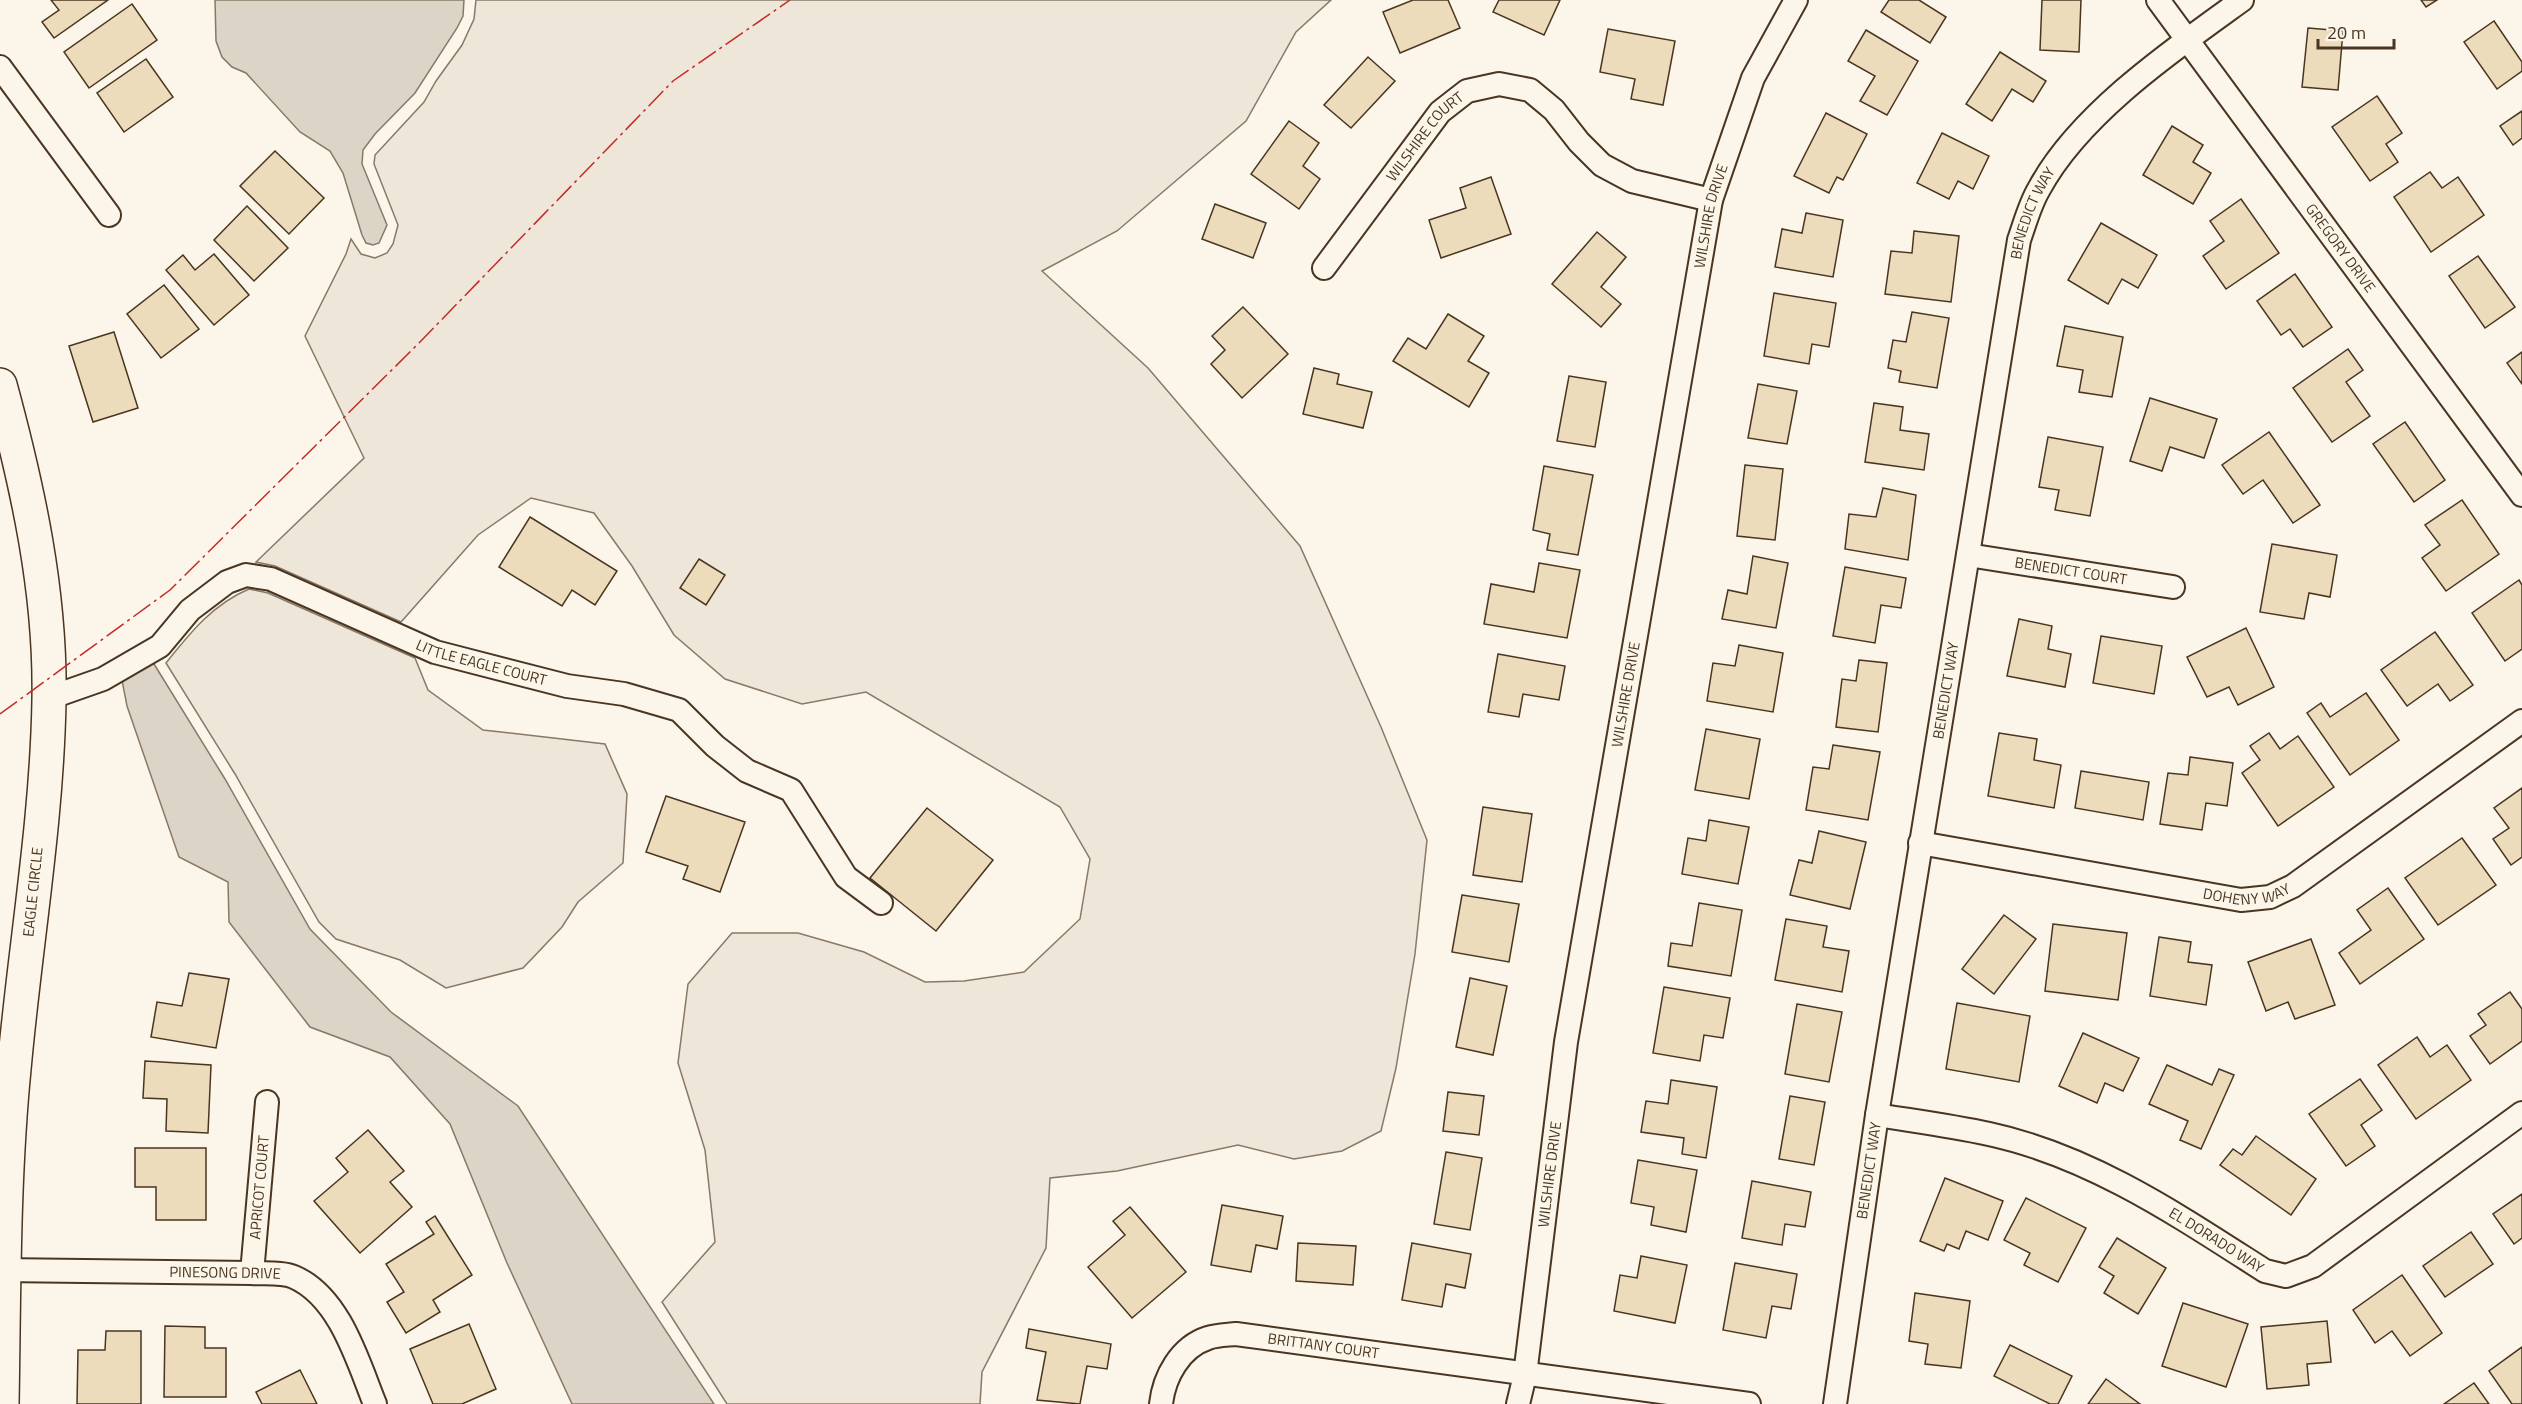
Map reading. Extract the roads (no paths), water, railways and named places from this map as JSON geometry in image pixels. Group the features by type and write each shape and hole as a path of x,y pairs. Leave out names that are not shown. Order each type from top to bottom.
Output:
{"street":[{"name":"WILSHIRE DRIVE","path":"1518,1404 1525,1375 1566,1042 1711,200 1753,78 1796,0"},
{"name":"GREGORY DRIVE","path":"2158,0 2522,495"},
{"name":"BENEDICT WAY","path":"1835,1404 1877,1115 2008,294 2019,240 2039,189 2070,144 2111,103 2186,40 2242,0"},
{"path":"0,68 109,215"},
{"name":"WILSHIRE COURT","path":"1324,268 1440,112 1467,91 1499,84 1530,90 1554,110 1586,150 1612,170 1632,181 1711,200"},
{"name":"EAGLE CIRCLE","path":"0,385 23,473 41,564 49,698 45,777 9,1121 2,1270 2,1404"},
{"name":"BENEDICT COURT","path":"1968,555 2174,587"},
{"name":"LITTLE EAGLE COURT","path":"49,698 103,679 160,646 190,610 227,582 246,574 271,579 435,652 567,686 624,694 679,710 715,746 747,771 791,790 846,877 881,903"},
{"name":"DOHENY WAY","path":"1920,843 2241,900 2270,897 2293,886 2522,721"},
{"name":"APRICOT COURT","path":"252,1273 267,1102"},
{"name":"EL DORADO WAY","path":"1877,1115 1990,1134 2044,1150 2145,1195 2265,1271 2286,1276 2313,1266 2522,1113"},
{"name":"PINESONG DRIVE","path":"2,1270 252,1273 294,1276 324,1299 347,1334 375,1404"},
{"name":"BRITTANY COURT","path":"1161,1404 1163,1385 1179,1358 1207,1338 1236,1334 1749,1404"}]}
